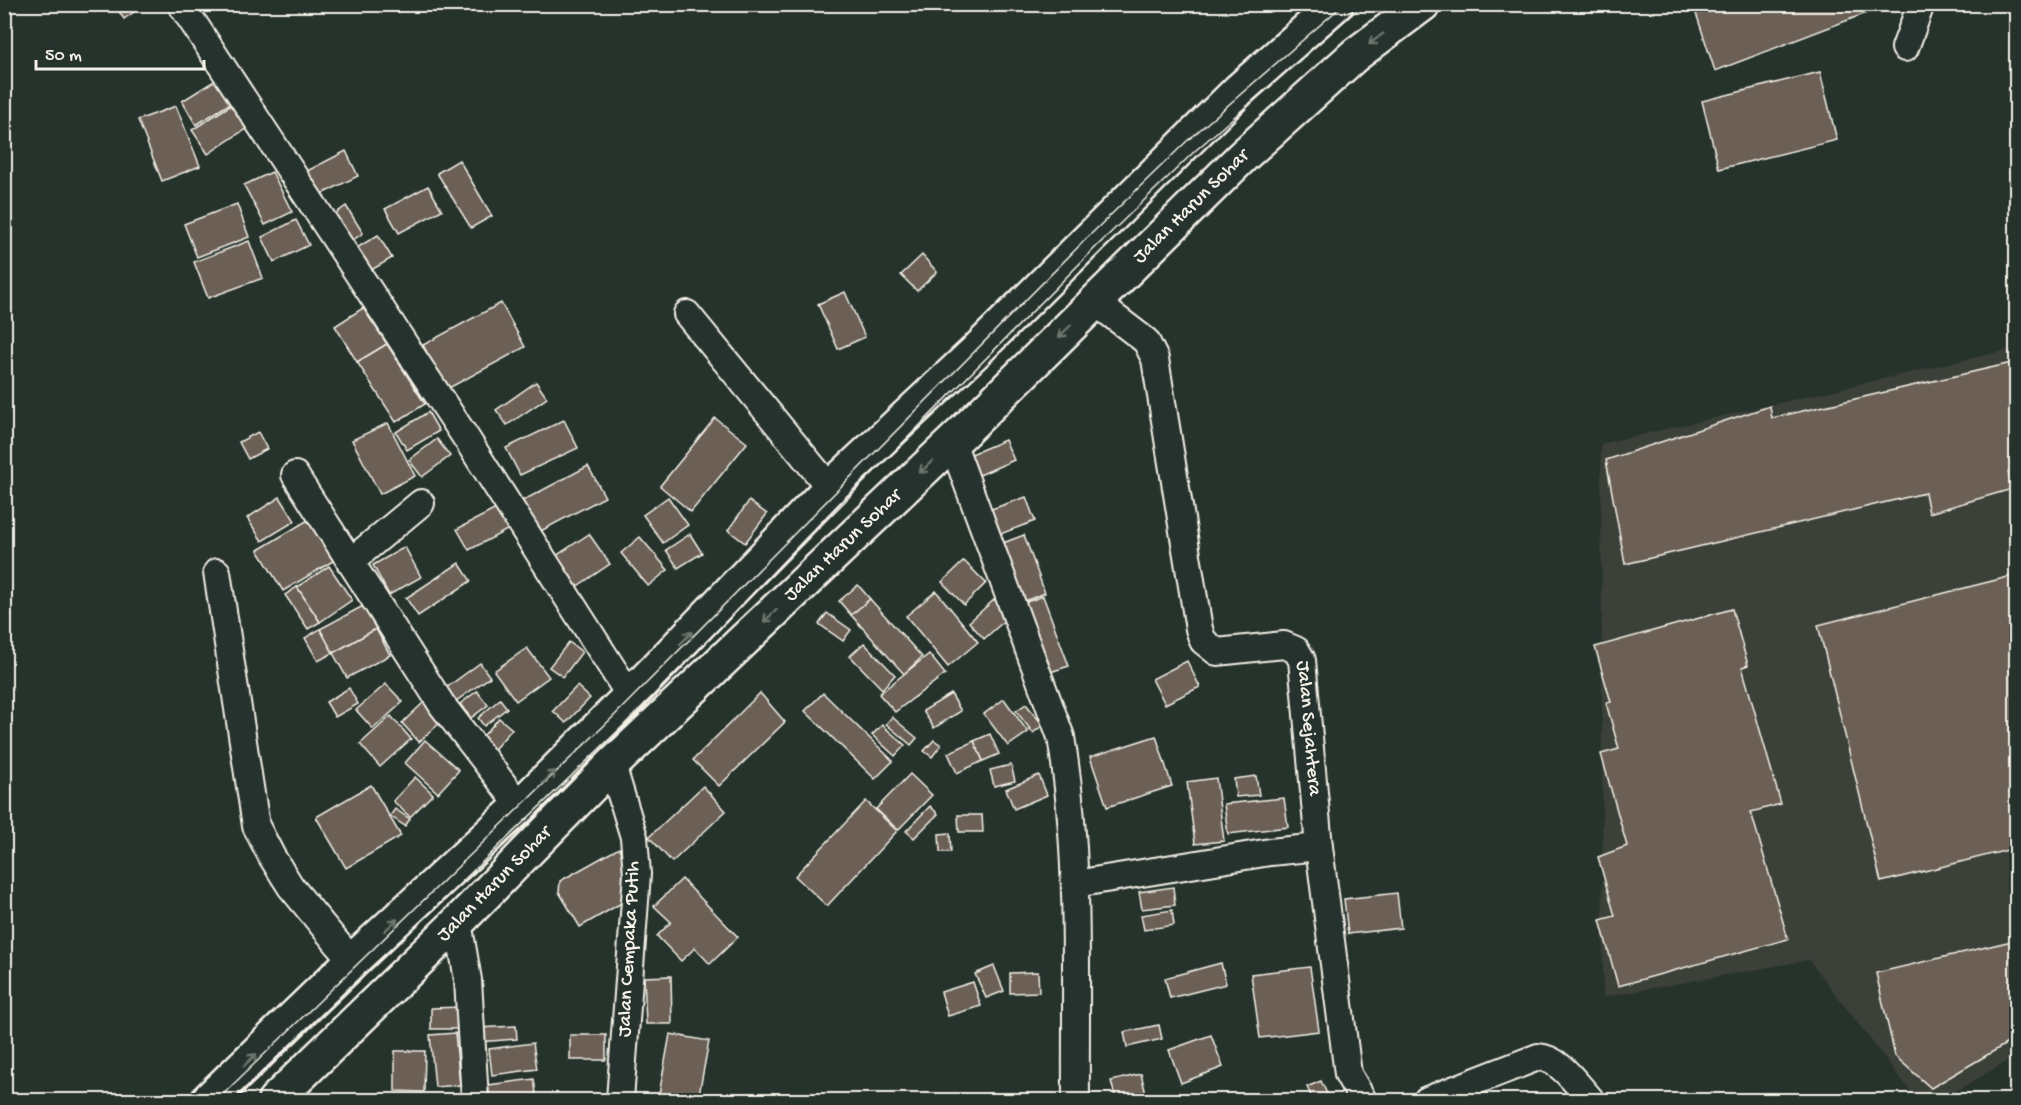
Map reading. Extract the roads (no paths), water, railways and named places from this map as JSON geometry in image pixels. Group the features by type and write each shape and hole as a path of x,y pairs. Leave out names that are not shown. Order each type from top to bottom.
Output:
{"highway":[{"name":"Jalan Harun Sohar","path":"208,1101 352,961 520,806 630,696 830,488 975,352 1239,90 1336,4"},
{"name":"Jalan Harun Sohar","path":"275,1101 458,922 612,765 952,442 1252,148 1354,55 1423,4"}],"street":[{"path":"181,4 468,441 630,696"},
{"path":"1905,48 1922,4"},
{"name":"Jalan Sejahtera","path":"1095,302 1146,341 1155,359 1199,629 1203,641 1217,652 1284,645 1296,650 1302,660 1318,847 1348,1074 1360,1097"},
{"path":"687,314 830,488"},
{"path":"952,442 1061,736 1067,769 1075,884 1076,1101"},
{"path":"295,475 442,705 520,806"},
{"path":"350,562 421,503"},
{"path":"217,572 256,826 291,888 352,961"},
{"name":"Jalan Cempaka Putih","path":"612,765 634,837 637,874 620,1101"},
{"path":"1075,884 1259,853 1318,847"},
{"path":"458,922 468,980 475,1101"},
{"path":"1426,1101 1538,1057 1546,1057 1557,1064 1591,1101"}],"waterway":[{"path":"1910,1100 1919,1098"}],"tram line":[{"path":"217,1100 614,716 1090,235 1187,141 1344,4"},
{"path":"236,1100 623,726 1099,244 1196,150 1364,4"}]}
